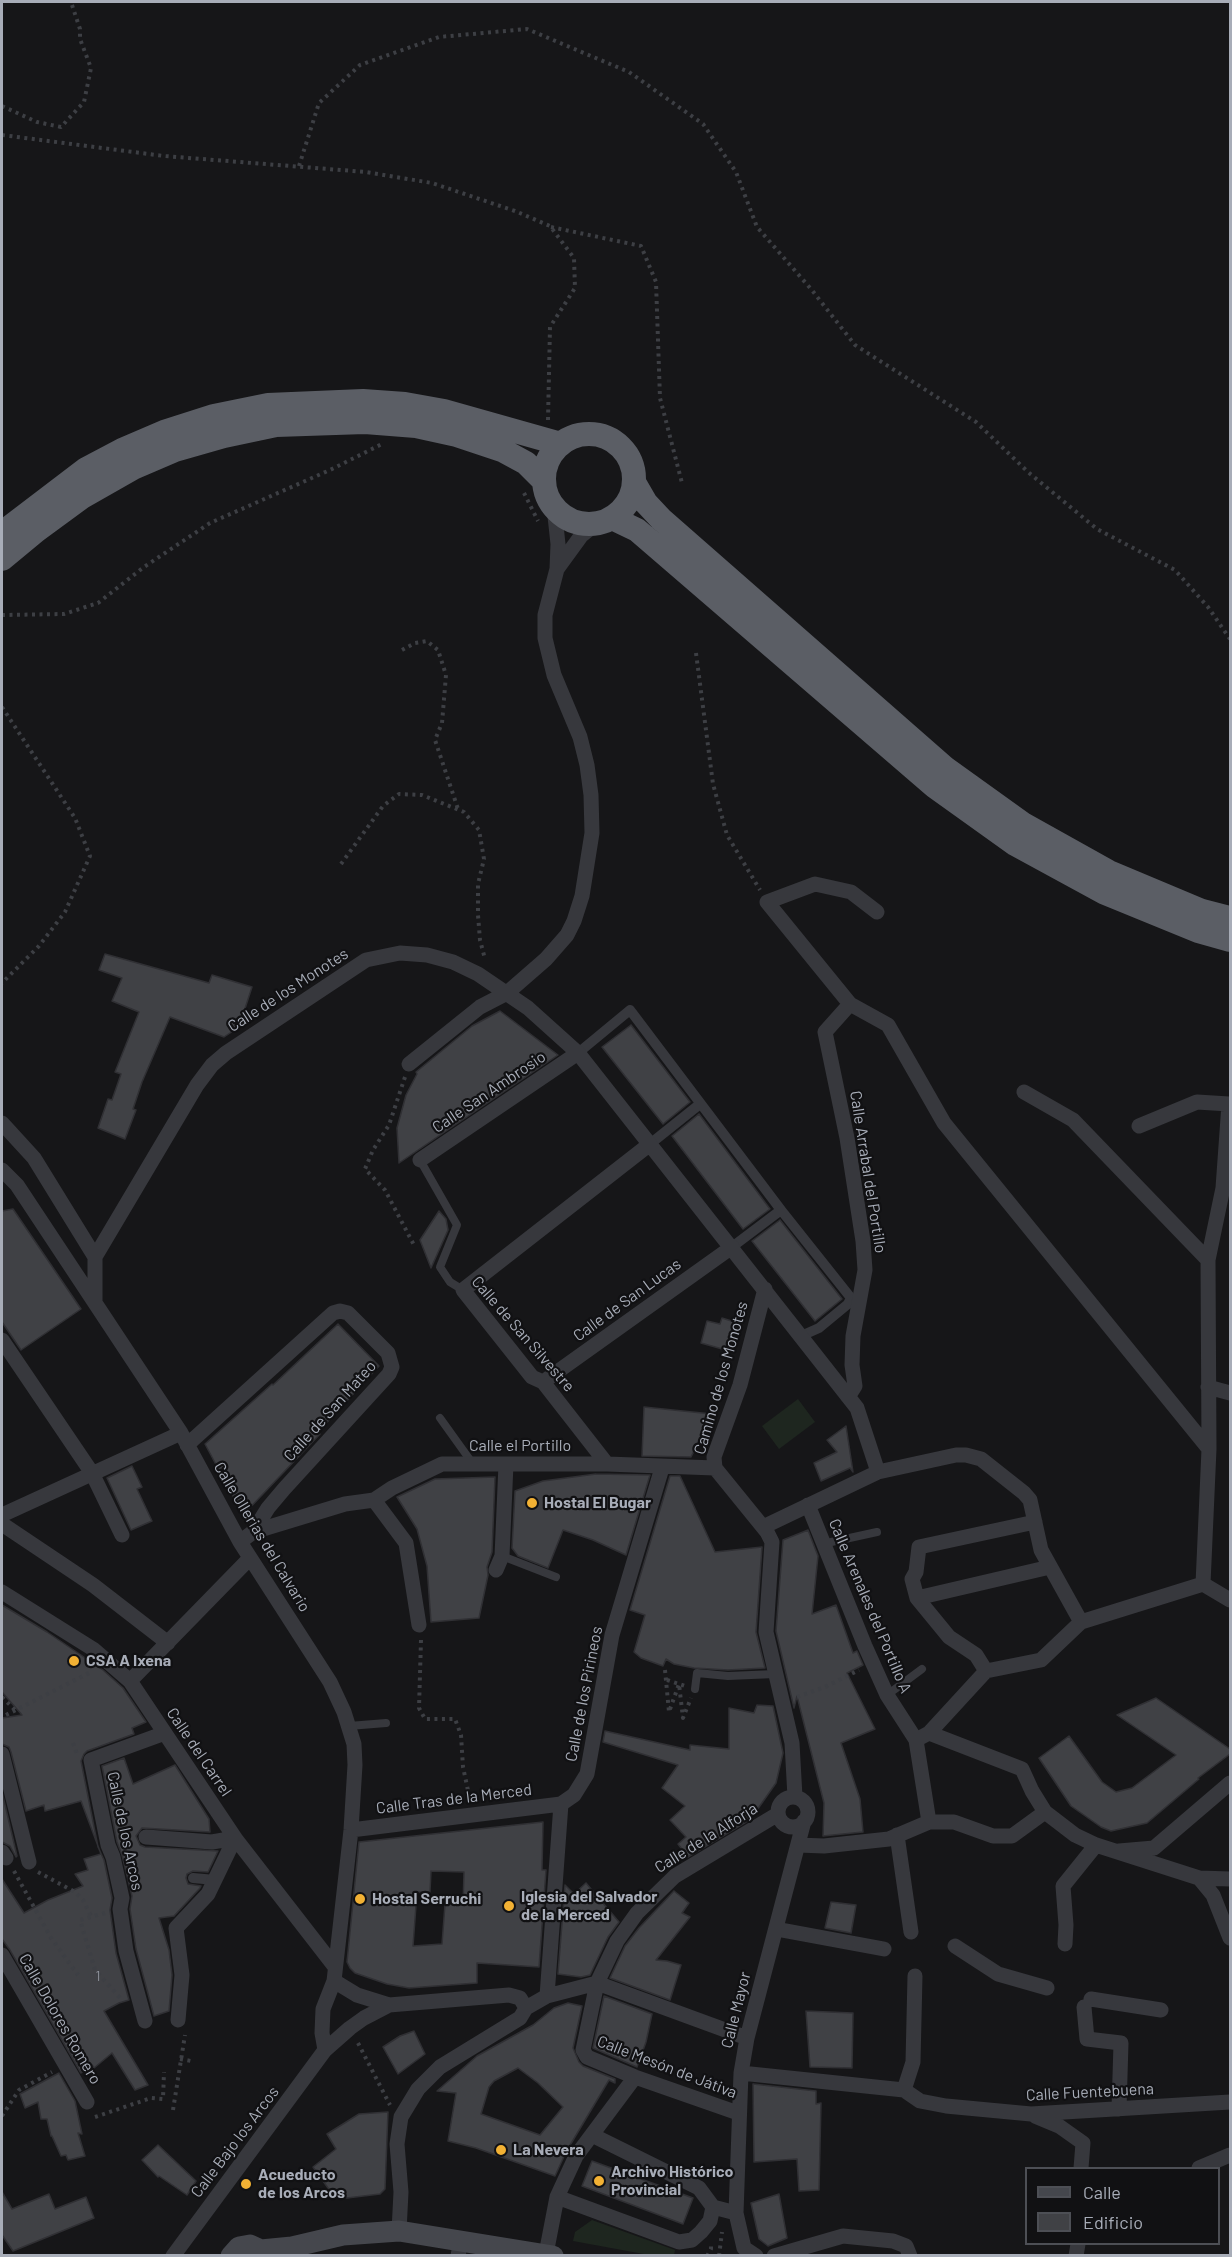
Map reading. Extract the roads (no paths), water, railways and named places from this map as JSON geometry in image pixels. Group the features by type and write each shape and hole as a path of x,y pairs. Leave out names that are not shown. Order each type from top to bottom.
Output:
{"highway":[{"path":"2,559 30,522 86,469 164,432 214,416 268,405 363,402 405,404 444,411 554,442 589,434 604,436 618,443 628,454 635,484 646,503 662,519 945,768 1023,824 1108,872 1202,911 1230,918"},
{"path":"2,533 82,497 133,468 176,450 224,436 276,425 365,422 416,426 457,435 502,450 526,463 544,481"},
{"path":"554,442 544,481 547,495 547,517 562,516 584,525 604,521 624,509 631,498 635,484"},
{"path":"604,521 637,530 934,786 1015,844 1105,893 1198,931 1230,940"}],"main road":[{"path":"227,2254 244,2245 256,2246 264,2253 288,2251 343,2235 399,2231 460,2248 550,2255"}],"street":[{"path":"409,1064 480,1007 507,993 546,959 567,935 582,896 590,860 591,795 580,737 554,675 545,638 545,615 558,569 558,544 547,517"},
{"path":"558,569 581,536 604,521"},
{"path":"877,912 851,892 815,884 767,902 850,1004 888,1025 944,1123 1209,1449"},
{"name":"Calle de los Monotes","path":"95,1257 207,1070 226,1053 366,960 400,953 427,955 453,962 478,974 507,993 546,1023 578,1053 765,1289"},
{"name":"Calle Arrabal del Portillo","path":"848,1397 855,1386 852,1365 853,1336 865,1270 863,1241 847,1138 825,1032 850,1004"},
{"path":"578,1053 630,1010 781,1210 851,1298 849,1304 819,1328 801,1336"},
{"name":"Calle San Ambrosio","path":"420,1160 578,1053"},
{"path":"1024,1092 1072,1120 1208,1260"},
{"path":"1139,1126 1197,1102 1229,1104 1226,1190 1208,1260 1209,1449 1203,1584"},
{"path":"463,1290 700,1104"},
{"path":"2,1123 34,1158 95,1257 95,1302"},
{"name":"Calle Ollerias del Calvario","path":"2,1170 17,1185 184,1439 240,1542 330,1682 349,1726 354,1744 355,1765 351,1830 335,1974 323,2009 322,2033 325,2050"},
{"path":"732,1247 781,1210"},
{"name":"Calle de San Lucas","path":"543,1382 732,1247"},
{"name":"Camino de los Monotes","path":"765,1289 848,1397"},
{"name":"Camino de los Monotes","path":"715,1468 714,1457 740,1385 765,1289"},
{"name":"Calle de San Silvestre","path":"463,1290 532,1377 543,1382 607,1464"},
{"name":"Calle de San Mateo","path":"2,1515 92,1473 184,1439 333,1313 340,1311 348,1313 388,1353 392,1366 390,1374 284,1489 268,1508 253,1532"},
{"path":"2,1340 92,1473 122,1535"},
{"path":"1208,1387 1230,1393"},
{"path":"848,1397 862,1420 878,1472"},
{"path":"763,1527 878,1472 956,1455 973,1456 981,1459 1030,1500 1041,1550 1081,1622"},
{"name":"Calle el Portillo","path":"240,1542 253,1532 345,1504 374,1500 392,1488 442,1464 607,1464 715,1468"},
{"path":"499,1563 506,1464"},
{"name":"Calle de los Pirineos","path":"561,1804 574,1795 587,1774 612,1635 662,1467"},
{"path":"715,1468 770,1537 765,1627 792,1743 795,1797"},
{"path":"374,1500 406,1543 419,1624"},
{"name":"Calle Arenales del Portillo A","path":"808,1505 822,1544 887,1695 923,1737 929,1822"},
{"path":"986,1671 976,1656 949,1637 917,1598 912,1579 916,1572 919,1547 1035,1522"},
{"path":"2,1524 93,1585 168,1643"},
{"path":"130,1681 168,1643 196,1610 250,1558"},
{"path":"917,1598 1050,1567"},
{"path":"1230,1600 1203,1584 1081,1622 1041,1660 986,1671 923,1737 1022,1769 1045,1812 1075,1835 1096,1845 1199,1878 1230,1880"},
{"name":"Calle del Carrel","path":"2,1592 110,1662 130,1681 235,1838 335,1974"},
{"name":"Calle de los Arcos","path":"145,2021 126,1951 120,1909 122,1898 108,1845 91,1760 165,1733"},
{"path":"2,1754 30,1865"},
{"path":"1112,1852 1154,1848 1230,1783"},
{"path":"795,1797 801,1799 807,1807 807,1817 800,1824 791,1827 782,1823 778,1809 782,1801 795,1797"},
{"path":"547,1996 561,1804"},
{"name":"Calle Tras de la Merced","path":"351,1830 561,1804"},
{"path":"798,1845 824,1846 889,1839 929,1822 954,1822 993,1836 1012,1836 1045,1812"},
{"name":"Calle de la Alforja","path":"597,1983 617,1941 637,1913 662,1887 693,1864 778,1814"},
{"name":"Calle Mayor","path":"756,2256 744,2248 736,2213 741,2073 747,2038 804,1821"},
{"path":"897,1835 911,1932"},
{"path":"146,1837 212,1842 235,1838"},
{"path":"179,2015 182,1975 176,1928 208,1894 235,1838"},
{"path":"1065,1944 1063,1886 1096,1845"},
{"path":"193,1878 215,1880"},
{"path":"1199,1878 1213,1895 1230,1938"},
{"path":"776,1929 884,1949"},
{"path":"955,1946 998,1974 1047,1988"},
{"name":"Calle Dolores Romero","path":"2,1955 87,2102"},
{"path":"335,1974 357,1995 389,2005 509,1995 520,1998 526,2007"},
{"path":"904,2090 913,2062 915,1976"},
{"path":"399,2231 400,2192 397,2144 401,2117 418,2090 440,2067 519,2018 526,2007 547,1996 597,1983 747,2038"},
{"name":"Calle Mesón de Játiva","path":"597,1983 584,2054 635,2077 738,2113"},
{"path":"1119,2109 1121,2043 1087,2039 1088,2003 1161,2010"},
{"name":"Calle Bajo los Arcos","path":"173,2256 325,2050 364,2018 389,2005"},
{"name":"Calle Fuentebuena","path":"741,2073 904,2090 920,2101 946,2106 1031,2114 1230,2102"},
{"path":"550,2255 557,2197 576,2156 635,2077"},
{"path":"1031,2114 1059,2126 1083,2143 1081,2167"},
{"path":"592,2135 699,2188 713,2206 736,2213"},
{"path":"1203,2167 1230,2155"},
{"path":"557,2197 679,2242 692,2240 701,2232 710,2221 713,2206"},
{"path":"774,2256 843,2236 893,2241 906,2246 910,2256"}],"lane":[{"name":"Calle de San Silvestre","path":"420,1160 457,1225 440,1267 450,1282 463,1290"},
{"path":"440,1418 473,1464"},
{"path":"822,1544 878,1532"},
{"path":"499,1563 556,1577"},
{"path":"887,1695 922,1669"},
{"path":"694,1689 697,1673 728,1676 775,1674"},
{"path":"349,1726 386,1722"}],"place":[{"name":"Hostal El Bugar","path":"532,1503"},
{"name":"CSA A Ixena","path":"74,1661"},
{"name":"Hostal Serruchi","path":"360,1899"},
{"name":"Iglesia del Salvador de la Merced","path":"509,1906"},
{"name":"La Nevera","path":"501,2150"},
{"name":"Archivo Histórico Provincial","path":"599,2181"},
{"name":"Acueducto de los Arcos","path":"246,2184"}]}
